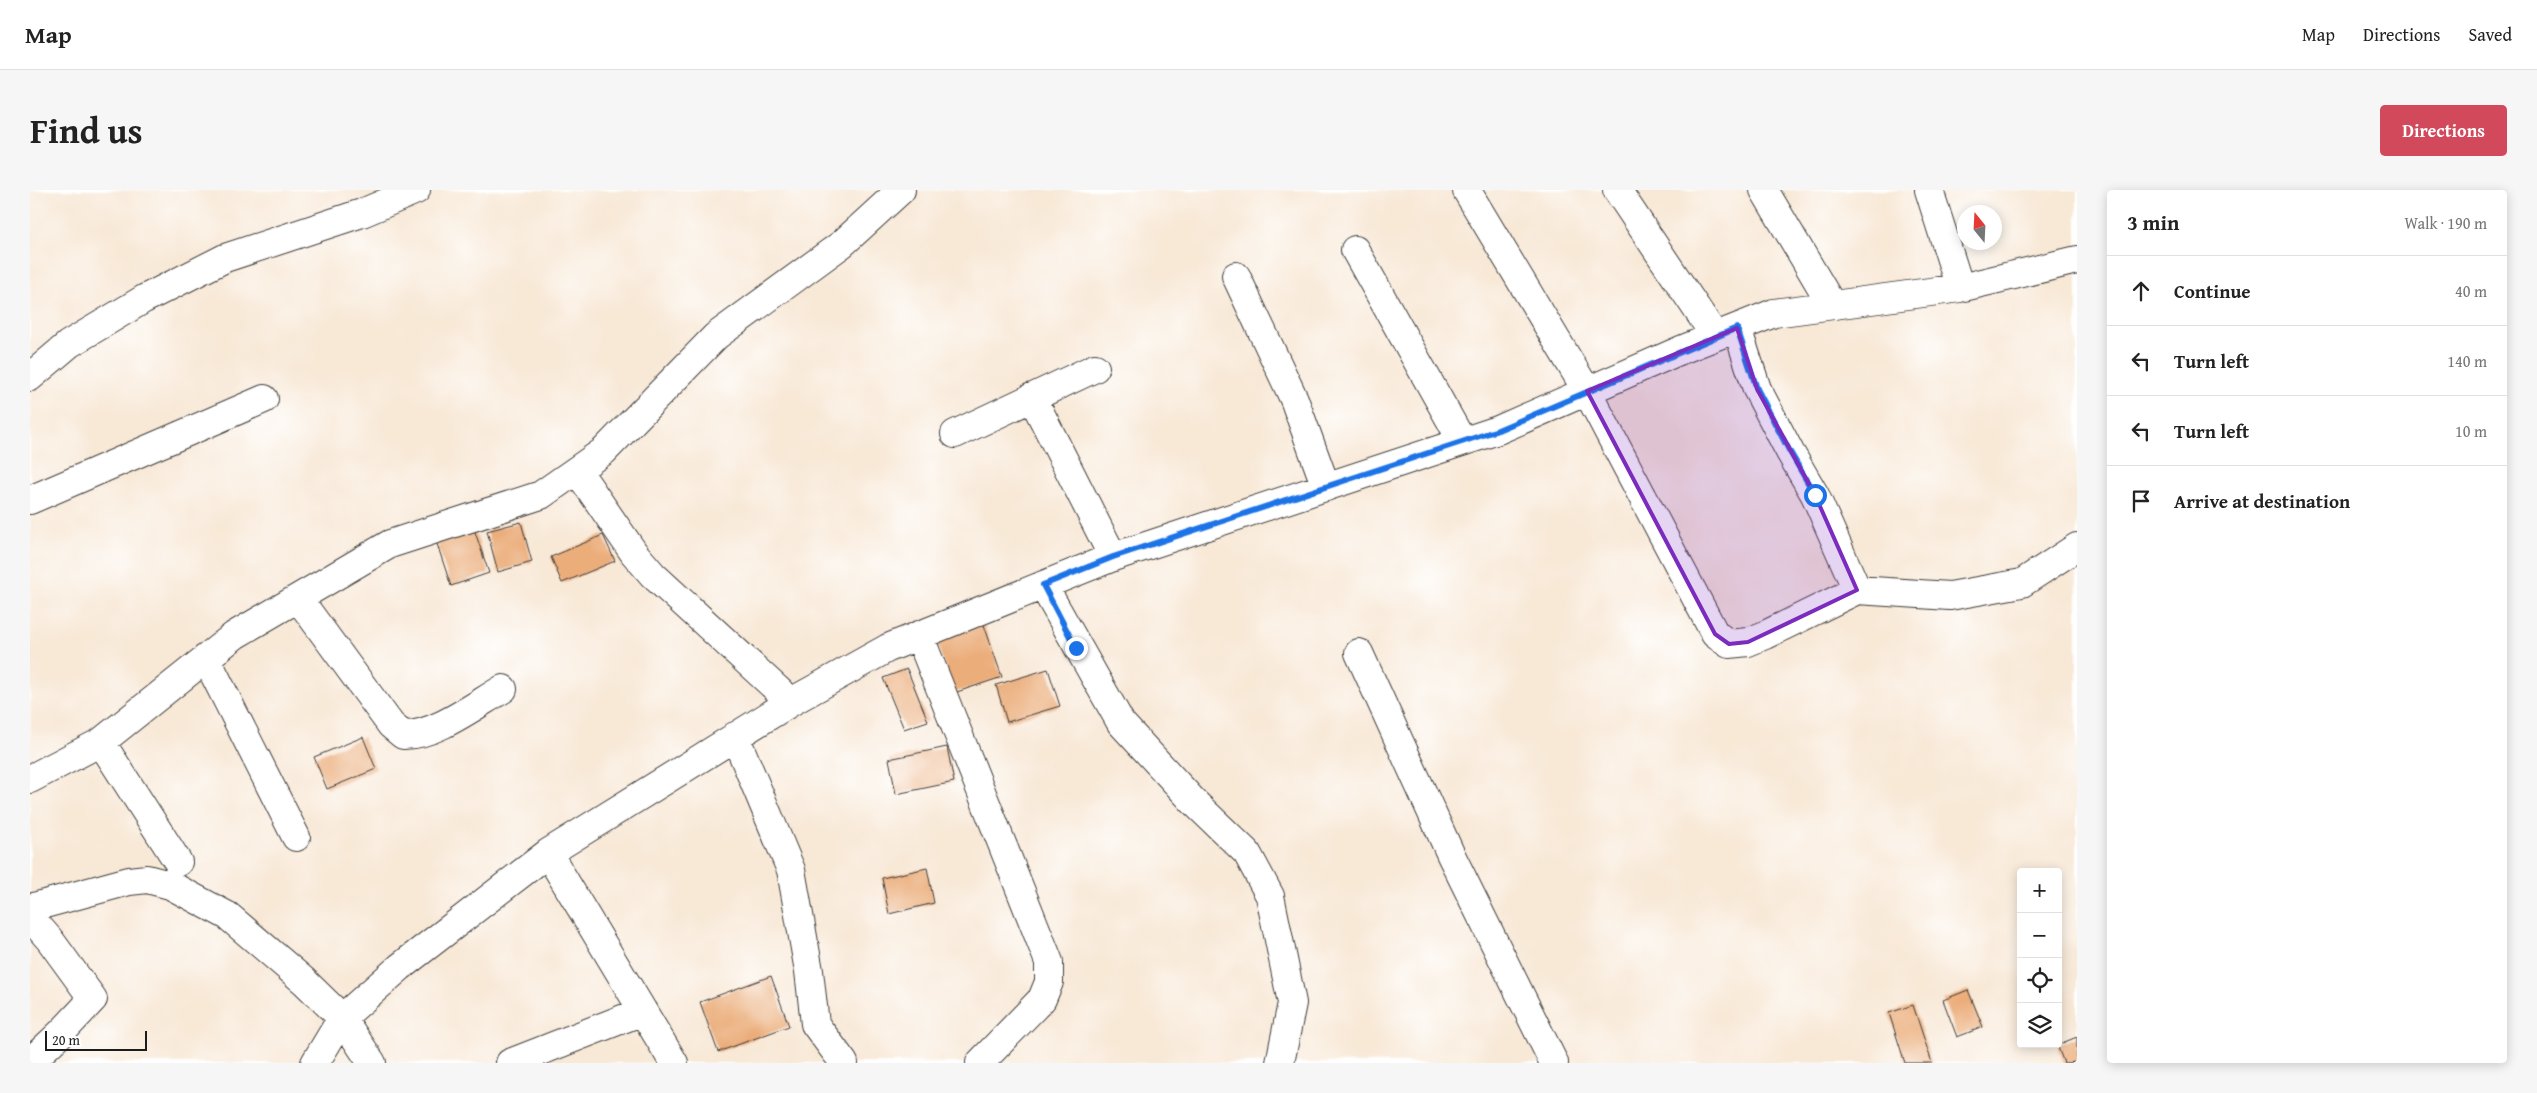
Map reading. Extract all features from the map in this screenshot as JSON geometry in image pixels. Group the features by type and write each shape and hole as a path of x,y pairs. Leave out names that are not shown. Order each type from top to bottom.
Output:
{"street":[{"path":"30,377 69,344 144,299 225,258 362,213 416,190"},
{"path":"30,779 101,742 235,635 390,544 541,495 604,451 716,336 842,244 900,190"},
{"path":"1617,190 1726,332 1815,495 1857,590"},
{"path":"1764,190 1832,305"},
{"path":"1929,190 1960,288"},
{"path":"1467,191 1586,391 1715,634 1729,644 1748,642 1765,635 1857,590 1950,596 2022,583 2077,547"},
{"path":"1355,250 1462,441"},
{"path":"315,1063 342,1018 400,967 548,853 790,702 888,648 1113,557 1498,430 1586,391 1774,313 1960,288 2077,260"},
{"path":"1236,276 1294,399 1326,488"},
{"path":"955,434 1095,368"},
{"path":"1032,397 1113,557"},
{"path":"30,500 264,399"},
{"path":"577,470 634,554 653,575 790,702"},
{"path":"1043,585 1121,723 1194,802 1247,853 1270,896 1292,1003 1280,1063"},
{"path":"298,598 391,725 402,736 417,736 503,689"},
{"path":"919,635 1049,962 1049,982 1042,999 980,1063"},
{"path":"1359,653 1451,855 1531,1011 1554,1063"},
{"path":"206,658 296,837"},
{"path":"735,736 791,870 810,971 816,1024 844,1063"},
{"path":"101,742 178,862"},
{"path":"548,853 674,1063"},
{"path":"30,908 129,881 147,879 170,885 228,916 304,981 342,1018 372,1063"},
{"path":"30,917 50,940 92,999 62,1032 30,1062"},
{"path":"510,1063 643,1011"}],"highlighted area":[{"path":"1737,328 1757,389 1815,495 1857,590 1748,642 1729,644 1715,634 1587,391"}],"building":[{"path":"521,522 532,562 498,572 487,531"},
{"path":"474,529 489,573 451,586 436,541"},
{"path":"603,535 615,561 562,583 551,557"},
{"path":"983,622 1002,677 954,693 935,638"},
{"path":"907,669 928,721 904,729 883,678"},
{"path":"1048,669 1060,706 1007,722 996,685"},
{"path":"363,737 376,769 327,789 314,757"},
{"path":"947,747 954,782 896,794 889,759"},
{"path":"927,868 934,903 889,914 882,878"},
{"path":"771,976 789,1026 718,1052 700,1002"},
{"path":"1968,990 1983,1027 1957,1037 1943,1000"},
{"path":"1913,1005 1932,1063 1905,1063 1889,1013"},
{"path":"2077,1037 2077,1062 2064,1063 2058,1048 2062,1048 2062,1043"}],"route":[{"path":"1076,648 1043,585 1113,557 1498,430 1681,350 1737,328 1757,389 1815,495"}]}
